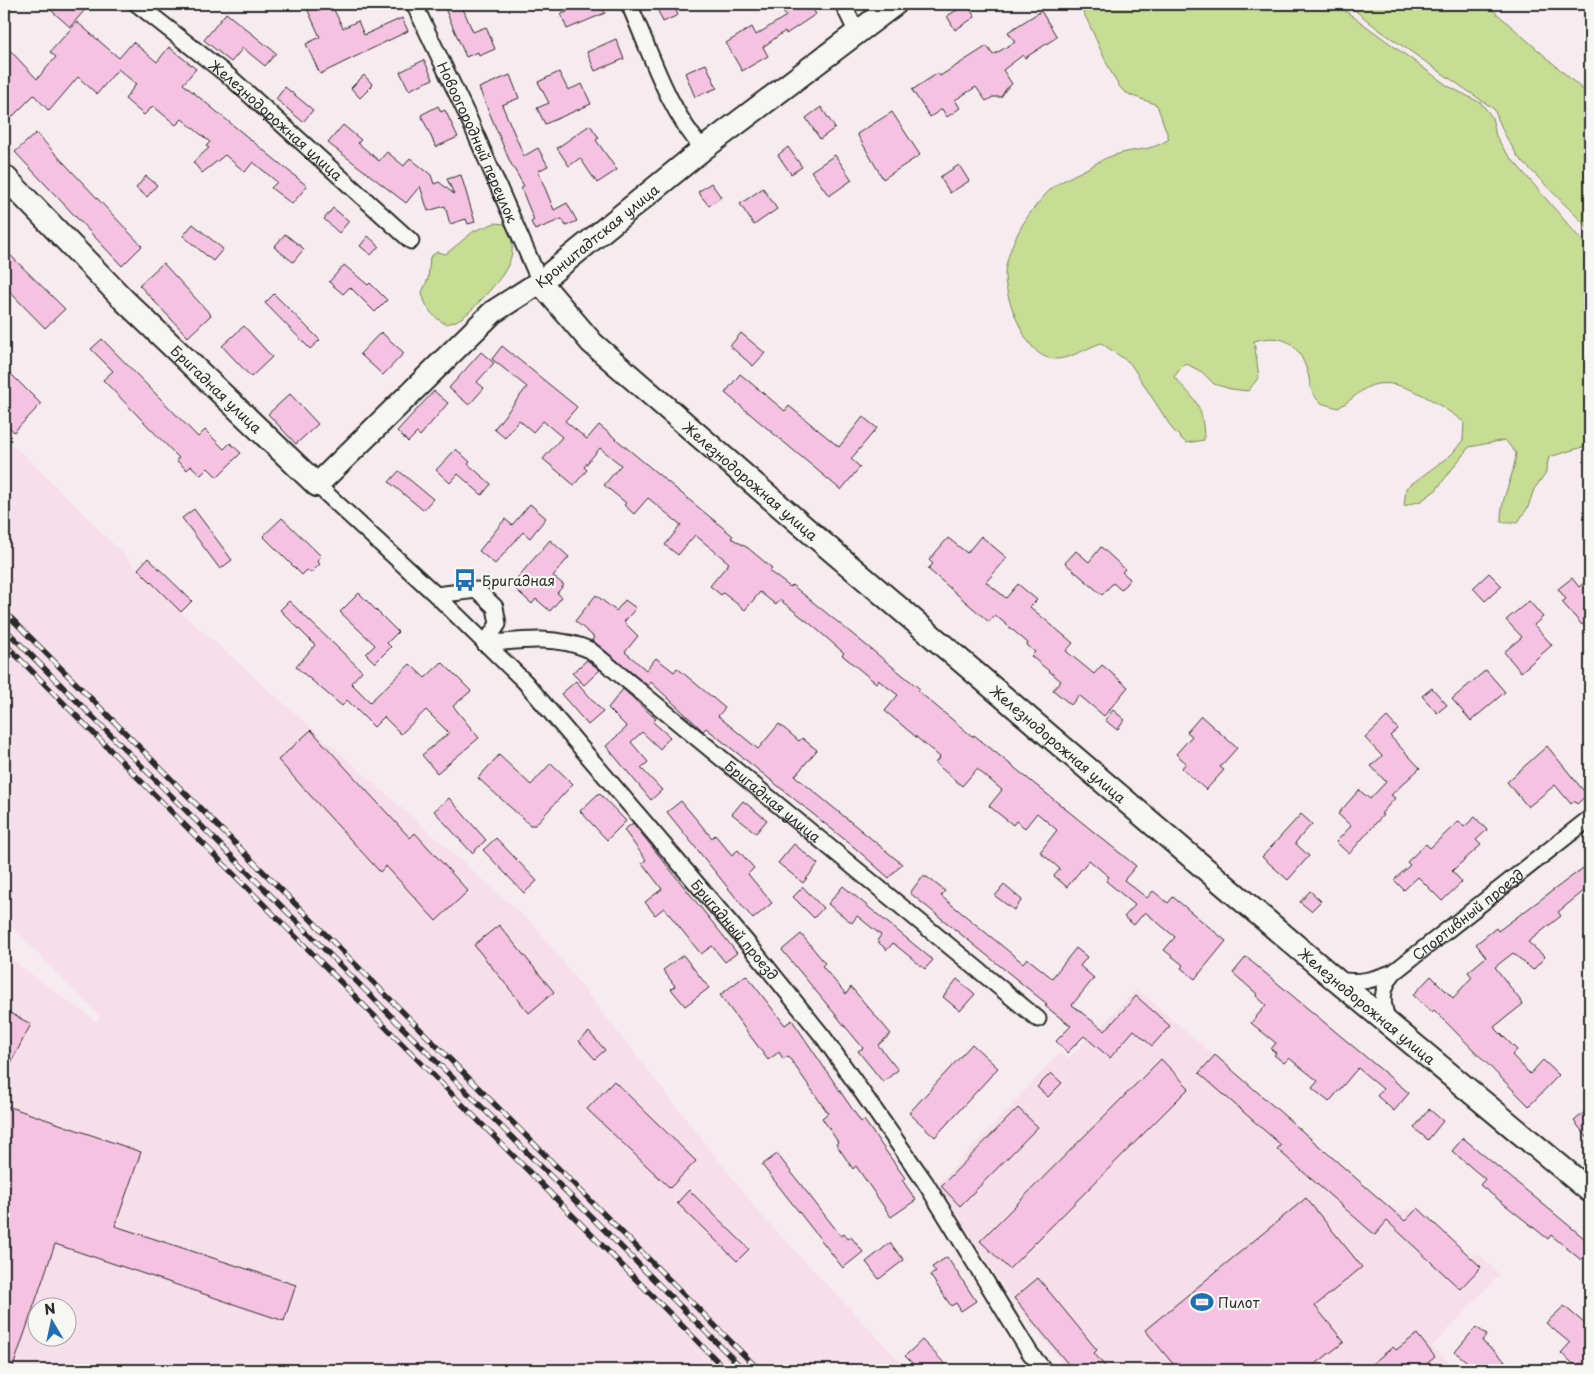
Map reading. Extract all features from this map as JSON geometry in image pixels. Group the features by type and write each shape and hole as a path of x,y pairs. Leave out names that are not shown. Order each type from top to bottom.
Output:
{"street":[{"name":"Железнодорожная улица","path":"137,4 231,78 411,240"},
{"name":"Новоогородный переулок","path":"414,4 469,119 540,282"},
{"path":"629,4 674,108 688,132 703,149"},
{"path":"844,4 856,31"},
{"name":"Кронштадтская улица","path":"317,485 493,312 540,282 703,149 856,31 895,4"},
{"name":"Бригадная улица","path":"4,176 125,301 317,485 436,595 485,644 533,639 574,643 590,650 1038,1019"},
{"name":"Железнодорожная улица","path":"540,282 592,343 804,527 1336,980 1590,1191"},
{"path":"436,595 477,590 495,607 498,624 485,644"},
{"name":"Бригадный проезд","path":"485,644 531,690 754,951 824,1038 925,1182 1030,1353 1044,1370"},
{"name":"Спортивный проезд","path":"1336,980 1356,984 1394,972 1590,818"},
{"path":"1390,1025 1384,1012 1382,995 1386,983 1394,972"}],"shaded area":[{"path":"4,440 24,454 181,612 534,925 763,1217 902,1363 898,1370 4,1370 4,954 96,1021 100,1017 4,919"},
{"path":"1137,989 1395,1212 1418,1208 1472,1258 1477,1253 1500,1274 1432,1347 1459,1370 1068,1370 1013,1301 937,1186 1060,1052 1068,1058"}],"green space":[{"path":"1078,4 1336,4 1448,86 1481,103 1492,117 1496,136 1505,151 1590,250 1590,445 1549,457 1545,475 1534,489 1528,507 1518,522 1501,522 1501,513 1516,453 1505,440 1469,447 1436,490 1421,501 1404,506 1406,488 1452,454 1463,440 1464,422 1418,393 1391,384 1378,384 1366,388 1338,408 1322,403 1316,399 1312,391 1307,370 1299,353 1288,342 1281,339 1273,338 1254,341 1259,377 1248,391 1214,384 1202,372 1185,363 1174,377 1197,404 1202,418 1204,440 1186,443 1173,430 1130,363 1101,343 1071,356 1052,359 1043,356 1035,349 1026,338 1018,322 1007,293 1006,266 1012,245 1022,226 1049,191 1067,178 1108,157 1156,146 1169,139 1157,105 1129,94 1120,87"},
{"path":"1347,4 1486,4 1590,96 1590,230 1518,157 1504,133 1494,109 1378,29"},
{"path":"495,223 504,224 510,235 512,245 512,255 504,273 471,311 462,318 446,324 430,311 422,292 428,279 430,257 437,252 446,254 474,231"}],"building":[{"path":"44,4 90,4 70,27"},
{"path":"305,4 331,4 343,28 358,21 364,35 402,18 408,31 320,74 306,44 320,37"},
{"path":"443,4 461,4 473,32 486,27 495,49 479,56 478,52 466,57"},
{"path":"564,4 601,4 605,13 567,29 561,14 567,12"},
{"path":"655,4 673,4 678,15 663,22"},
{"path":"777,4 809,4 816,14 786,34 785,31 763,47 768,56 742,71 726,43 752,27 756,35 786,16"},
{"path":"967,4 975,17 955,30 947,16"},
{"path":"1041,11 1057,37 1025,58 1023,55 1003,70 1012,84 1001,97 993,97 986,101 976,87 955,100 960,108 947,117 942,109 930,117 912,90 938,73 940,76 987,46 993,55 1015,42 1008,32"},
{"path":"226,13 276,53 265,66 243,48 231,62 204,40"},
{"path":"77,22 119,58 133,42 157,62 169,47 196,69 183,84 307,186 292,204 271,188 277,182 253,162 245,172 225,155 202,173 193,162 209,148 206,146 210,142 182,119 176,125 153,106 144,115 125,99 136,84 118,69 97,94 78,77 49,111 34,95 4,125 4,44 37,79 56,57 50,52"},
{"path":"616,39 624,59 595,71 587,52"},
{"path":"424,60 433,79 409,90 400,72"},
{"path":"706,64 717,88 695,97 685,73"},
{"path":"559,72 568,90 582,84 591,104 545,124 537,108 549,103 538,82"},
{"path":"364,75 373,85 360,98 351,88"},
{"path":"510,75 519,98 502,105 524,156 538,148 548,166 538,171 554,210 567,203 577,221 566,226 562,219 535,230 531,222 534,220 521,188 524,186 510,162 479,88"},
{"path":"285,87 313,110 303,122 276,99"},
{"path":"438,106 441,112 445,110 458,137 436,147 421,115"},
{"path":"821,107 835,128 820,139 806,118"},
{"path":"892,112 920,155 883,179 857,134"},
{"path":"343,125 361,140 358,143 379,161 387,152 404,166 410,158 431,175 434,184 439,182 454,194 447,179 461,175 475,222 468,224 466,219 450,224 445,206 428,211 420,186 406,203 328,143"},
{"path":"590,125 599,138 596,140 617,170 597,183 580,158 569,166 557,148"},
{"path":"36,133 142,246 122,266 15,152"},
{"path":"788,147 802,167 791,174 778,155"},
{"path":"835,155 852,180 829,196 811,171"},
{"path":"959,165 969,181 950,193 940,177"},
{"path":"146,176 157,185 147,197 136,188"},
{"path":"711,183 721,197 709,206 698,192"},
{"path":"763,188 777,209 754,225 740,204"},
{"path":"333,208 349,221 339,233 324,219"},
{"path":"193,224 223,249 213,261 183,236"},
{"path":"285,234 304,249 293,262 274,247"},
{"path":"368,236 379,246 371,255 360,246"},
{"path":"4,249 65,309 45,328 4,286"},
{"path":"163,263 211,315 188,337 139,285"},
{"path":"344,265 368,285 370,283 387,300 375,312 350,287 343,294 329,282"},
{"path":"274,294 320,340 310,349 265,303"},
{"path":"244,326 272,357 251,377 222,346"},
{"path":"381,332 404,353 383,375 360,354"},
{"path":"741,333 765,353 753,366 730,346"},
{"path":"102,339 198,437 205,430 224,449 230,443 241,453 217,477 208,468 201,475 191,466 187,470 176,460 179,458 103,380 113,371 91,349"},
{"path":"502,346 577,407 565,421 587,439 599,425 733,536 731,538 748,548 772,568 769,571 790,587 792,585 920,689 918,691 973,737 974,735 1136,866 1124,880 1147,898 1153,891 1168,903 1173,897 1226,941 1195,979 1181,968 1183,965 1164,950 1175,937 1145,912 1134,925 1124,917 1135,905 1106,881 1109,877 1089,860 1067,887 1054,876 1060,869 1040,852 1057,830 1037,813 1025,828 1016,821 1013,825 989,806 1002,790 977,769 962,786 935,763 940,757 885,711 898,695 878,680 876,683 842,655 844,653 813,626 780,600 776,605 760,592 745,610 723,593 721,595 710,586 729,563 695,535 678,555 665,545 681,525 648,498 634,514 624,505 626,503 604,485 621,465 600,448 584,467 587,470 574,485 543,459 562,437 543,421 533,432 519,420 505,438 494,429 527,387 492,359"},
{"path":"481,352 494,363 477,382 484,388 469,405 449,388"},
{"path":"4,367 41,404 14,432 4,422"},
{"path":"740,374 785,411 789,406 839,447 863,417 877,428 851,459 860,467 841,490 725,393"},
{"path":"434,391 448,403 420,436 417,433 408,442 397,431"},
{"path":"290,394 318,424 296,444 268,414"},
{"path":"456,449 470,462 468,464 491,484 482,495 458,474 450,483 436,470"},
{"path":"399,471 433,499 423,510 389,482"},
{"path":"530,504 546,518 530,538 523,532 495,564 479,551 505,519 512,525"},
{"path":"194,509 232,560 220,569 182,518"},
{"path":"282,518 321,556 317,561 320,564 311,573 307,570 302,575 263,536"},
{"path":"981,536 1007,558 986,582 1006,598 1018,584 1037,600 1030,607 1073,643 1066,651 1094,674 1102,665 1128,687 1104,716 1079,695 1071,705 1053,690 1061,681 1031,656 1035,652 1027,645 1028,643 995,615 989,622 928,569 933,564 929,560 948,538 967,553"},
{"path":"550,540 569,557 553,576 564,585 557,593 562,597 550,611 536,599 532,604 511,585"},
{"path":"1101,547 1125,569 1122,572 1130,579 1121,590 1113,583 1102,595 1065,563 1076,551 1089,562"},
{"path":"148,558 192,601 181,612 138,569"},
{"path":"1489,573 1502,586 1485,601 1473,588"},
{"path":"1572,578 1579,587 1590,578 1590,618 1582,625 1562,602 1566,599 1558,589"},
{"path":"359,593 398,632 387,643 391,647 375,663 366,654 375,645 340,612"},
{"path":"596,595 616,611 625,600 636,608 624,622 638,636 625,652 646,670 656,658 674,672 677,668 725,708 718,716 758,749 779,724 799,741 802,738 817,750 795,776 902,864 889,878 854,847 706,728 703,731 651,682 648,686 592,640 594,637 575,621"},
{"path":"289,601 362,671 351,683 370,702 410,664 425,678 442,662 471,691 453,706 479,738 437,773 422,755 449,733 426,710 401,734 384,717 374,727 347,700 342,706 296,667 315,645 280,610"},
{"path":"1529,601 1543,617 1534,625 1552,645 1521,672 1504,652 1522,637 1506,620"},
{"path":"587,660 600,670 584,685 572,673"},
{"path":"1486,670 1505,692 1471,721 1452,699"},
{"path":"576,681 603,712 588,725 561,694"},
{"path":"1432,688 1447,705 1437,713 1422,696"},
{"path":"623,689 656,719 653,722 670,737 660,749 642,732 631,742 648,762 641,768 662,790 651,800 606,746 627,727 608,708"},
{"path":"1113,710 1125,720 1117,730 1105,720"},
{"path":"1201,716 1237,748 1220,767 1224,770 1206,790 1182,768 1186,763 1176,754 1192,736 1187,732"},
{"path":"1387,717 1398,729 1390,736 1420,768 1391,795 1395,798 1381,814 1383,815 1349,854 1336,842 1351,826 1338,814 1359,790 1370,799 1386,782 1371,766 1382,756 1365,738"},
{"path":"311,730 410,838 415,833 468,891 436,921 386,866 380,872 278,760"},
{"path":"1547,746 1587,795 1577,804 1574,801 1571,804 1555,785 1528,807 1507,782"},
{"path":"499,755 531,785 551,763 573,784 535,825 530,825 478,778"},
{"path":"599,793 626,821 607,840 580,811"},
{"path":"449,798 486,840 472,853 434,811"},
{"path":"681,801 712,838 715,835 732,855 738,850 754,868 748,874 772,903 753,919 667,812"},
{"path":"743,801 767,820 756,833 732,814"},
{"path":"1301,814 1312,824 1295,843 1309,856 1288,880 1262,857"},
{"path":"1475,817 1487,830 1476,840 1481,845 1452,871 1462,882 1442,901 1418,877 1404,890 1394,880 1410,865 1407,862 1426,844 1430,848 1459,821 1464,827"},
{"path":"633,823 737,953 725,962 712,946 701,954 664,908 655,915 645,902 662,889 642,863 646,860 624,830"},
{"path":"496,838 537,881 524,893 483,850"},
{"path":"794,844 818,864 803,883 778,863"},
{"path":"1590,863 1590,886 1558,912 1561,916 1528,942 1545,957 1533,970 1513,953 1495,967 1523,1004 1494,1027 1517,1050 1512,1055 1530,1074 1543,1060 1559,1075 1529,1106 1434,1010 1432,1012 1413,995 1431,976 1453,998 1472,977 1468,972 1486,957 1476,944 1496,928 1498,931"},
{"path":"922,877 927,877 945,891 941,896 1023,963 1027,958 1052,978 1076,948 1087,957 1080,966 1094,978 1072,1005 1105,1031 1136,996 1170,1026 1152,1046 1134,1030 1110,1058 1084,1036 1067,1053 1056,1041 1071,1026 1045,1006 1047,1004 910,893"},
{"path":"1004,885 1022,900 1014,910 995,896"},
{"path":"843,886 933,960 925,969 893,943 887,950 877,941 881,935 857,916 852,923 828,904"},
{"path":"803,887 823,908 814,918 793,897"},
{"path":"1310,891 1321,901 1311,911 1300,902"},
{"path":"499,925 554,992 529,1013 474,945"},
{"path":"801,934 825,963 822,966 846,994 851,987 891,1034 878,1045 898,1070 883,1082 858,1051 863,1048 782,950"},
{"path":"683,955 709,988 685,1006 671,989 675,986 663,970"},
{"path":"1246,957 1409,1093 1394,1111 1377,1096 1383,1089 1358,1068 1329,1102 1312,1088 1318,1081 1289,1058 1284,1063 1274,1055 1276,1053 1271,1049 1276,1043 1251,1023 1266,1005 1256,996 1257,994 1233,973"},
{"path":"746,975 785,1025 792,1020 861,1122 864,1120 905,1178 902,1180 916,1200 891,1217 856,1166 853,1169 836,1144 838,1142 822,1118 828,1113 788,1056 783,1059 779,1052 768,1060 720,995"},
{"path":"957,979 975,994 960,1011 943,997"},
{"path":"4,1010 31,1024 4,1076"},
{"path":"589,1032 605,1050 595,1059 579,1041"},
{"path":"972,1044 998,1068 935,1137 909,1113"},
{"path":"1215,1055 1405,1221 1418,1208 1481,1267 1460,1289 1387,1221 1375,1235 1277,1149 1281,1145 1199,1073"},
{"path":"1161,1059 1189,1088 1009,1269 980,1241"},
{"path":"1051,1073 1062,1083 1048,1097 1037,1087"},
{"path":"614,1081 696,1161 670,1188 587,1109"},
{"path":"4,1105 141,1152 115,1226 296,1285 284,1321 55,1244 37,1296 28,1296 28,1323 12,1370 4,1370"},
{"path":"1018,1108 1038,1127 960,1206 941,1186"},
{"path":"1590,1108 1590,1141 1574,1121"},
{"path":"1429,1109 1443,1121 1428,1140 1414,1128"},
{"path":"1463,1138 1590,1243 1590,1249 1581,1260 1551,1235 1548,1239 1480,1185 1485,1179 1452,1151"},
{"path":"777,1154 841,1236 844,1234 848,1239 851,1237 863,1252 843,1268 762,1165"},
{"path":"689,1190 749,1249 737,1261 677,1203"},
{"path":"1306,1198 1362,1267 1315,1306 1344,1342 1308,1370 1178,1370 1145,1330"},
{"path":"890,1243 904,1260 879,1279 866,1262"},
{"path":"947,1257 976,1301 961,1311 956,1303 951,1306 930,1275 936,1272 932,1267"},
{"path":"1038,1278 1097,1350 1094,1353 1108,1370 1073,1370 1014,1298"},
{"path":"1564,1306 1590,1328 1590,1370 1580,1363 1577,1367 1561,1353 1570,1343 1546,1323"},
{"path":"1476,1327 1487,1335 1482,1341 1516,1370 1477,1370 1455,1352"},
{"path":"1417,1334 1435,1357 1419,1370 1364,1370 1393,1347 1396,1350"},
{"path":"922,1340 951,1370 919,1370 905,1356"}],"railway":[{"path":"4,611 759,1370"},
{"path":"4,628 744,1370"},
{"path":"4,643 726,1370"}],"place":[{"name":"Бригадная","path":"465,580"},
{"name":"Пилот","path":"1202,1302"}]}
